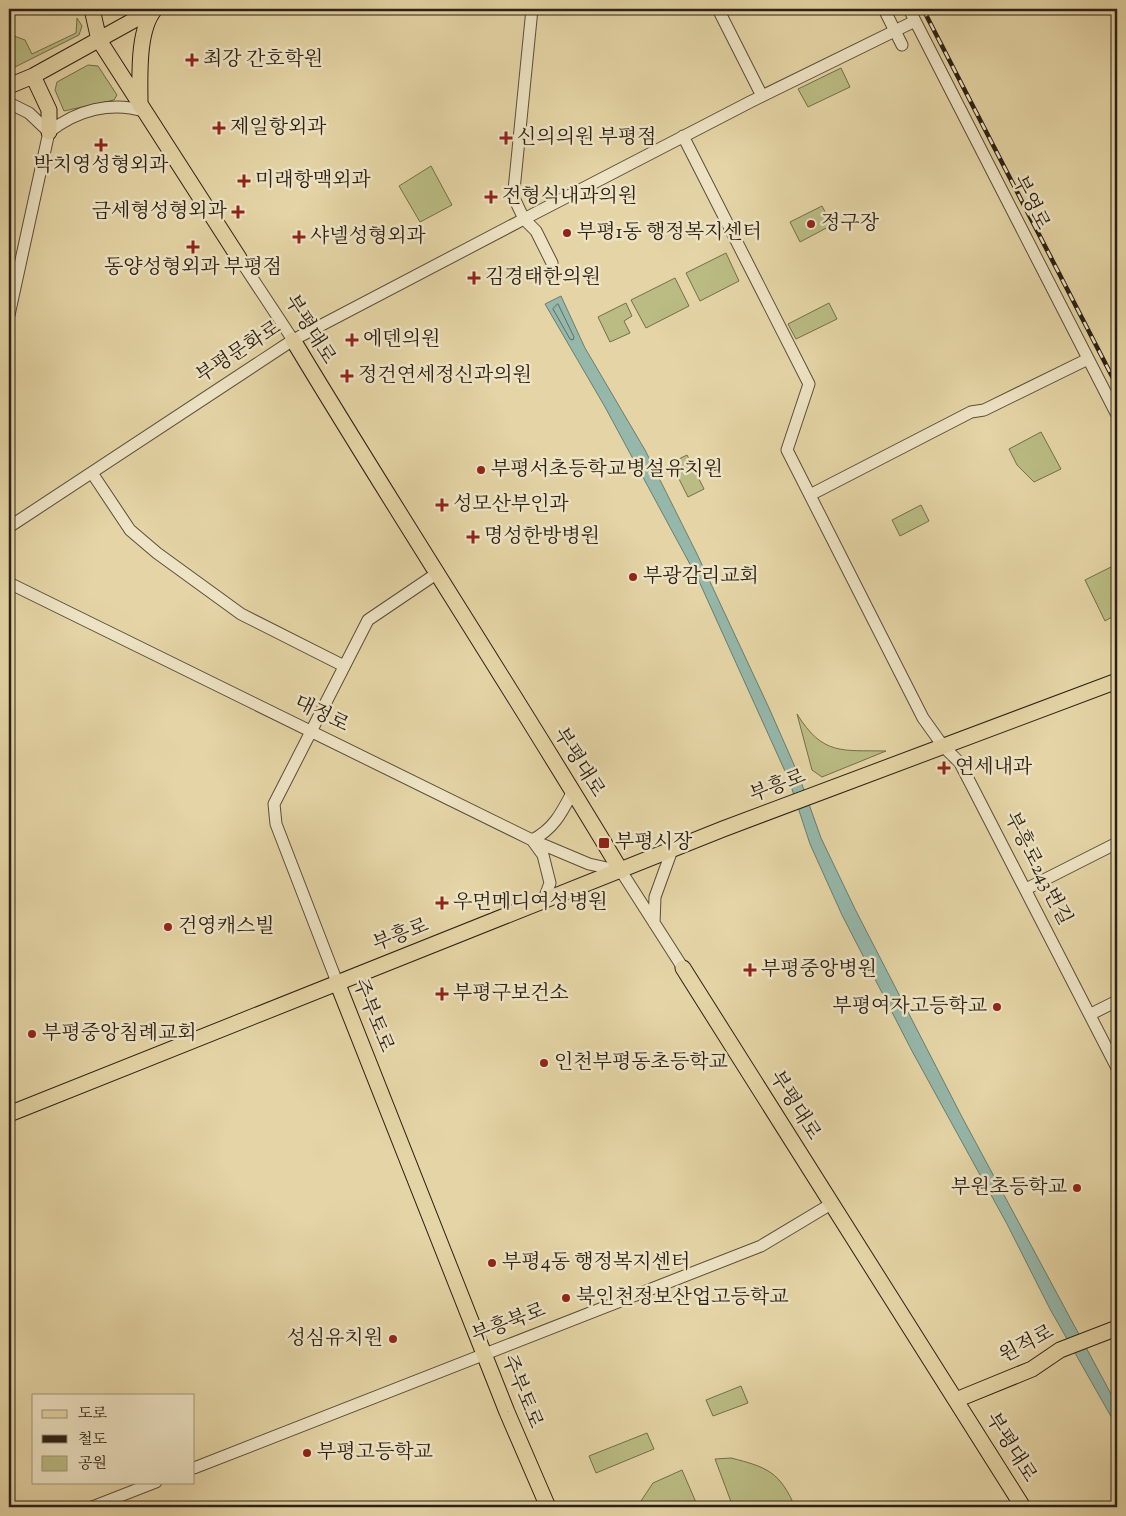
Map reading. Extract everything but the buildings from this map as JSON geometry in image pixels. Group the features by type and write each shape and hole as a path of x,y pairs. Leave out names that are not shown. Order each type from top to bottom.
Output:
{"main road":[{"name":"부평대로","path":"92,9 100,40 239,258"},
{"path":"9,86 33,76 155,9"},
{"path":"142,108 143,33 148,19 155,9"},
{"path":"33,76 49,110 49,132"},
{"name":"부평대로","path":"293,340 621,871"},
{"name":"부흥로","path":"9,1114 773,810 1117,681"},
{"name":"부평대로","path":"683,968 1024,1507"},
{"name":"주부토로","path":"337,982 484,1354 548,1507"},
{"name":"원적로","path":"956,1400 1032,1369 1060,1350 1117,1328"}],"street":[{"path":"532,9 514,198 524,219 536,231 552,264"},
{"path":"718,9 762,96"},
{"path":"884,9 902,46"},
{"name":"부영로","path":"909,9 1117,415"},
{"name":"부평문화로","path":"9,527 293,340 684,136 915,20"},
{"path":"9,103 29,113 49,132"},
{"path":"9,315 49,132 70,118 114,106 142,108"},
{"name":"부흥로243번길","path":"684,136 809,384 788,450 923,718 944,746 960,763 1091,1014 1117,1068"},
{"name":"부평대로","path":"239,258 293,340"},
{"path":"810,495 971,412 984,410 1088,358"},
{"path":"92,473 130,530 157,553 241,614 344,666"},
{"name":"주부토로","path":"337,982 276,824 274,811 276,799 368,620 436,574"},
{"name":"대정로","path":"9,583 532,840 589,864 621,871"},
{"path":"543,902 550,883 543,855 532,840 542,835 557,822 573,791"},
{"path":"1026,889 1117,843"},
{"path":"654,923 655,897 672,850"},
{"name":"부평대로","path":"621,871 683,968"},
{"path":"1091,1014 1117,1000"},
{"name":"부흥북로","path":"195,1468 761,1246 831,1204"},
{"path":"92,1507 151,1484"}],"green space":[{"path":"77,18 82,26 79,35 9,70 9,34 25,40 32,54 76,33"},
{"path":"88,65 98,66 117,95 114,100 64,111 55,90 57,82"},
{"path":"841,68 850,87 808,107 798,89"},
{"path":"431,166 452,205 420,222 399,186"},
{"name":"정구장","path":"822,206 832,225 800,242 790,222"},
{"path":"726,253 739,281 700,301 686,273"},
{"path":"675,278 689,306 646,328 631,300"},
{"path":"626,303 632,316 624,321 630,333 610,342 598,317"},
{"path":"829,303 837,319 796,339 788,324"},
{"path":"1041,432 1061,469 1034,482 1017,465 1009,449"},
{"path":"687,455 704,489 688,497 671,463"},
{"path":"921,505 929,521 900,536 892,520"},
{"path":"1111,567 1117,580 1117,614 1105,621 1085,580"},
{"path":"797,714 806,728 825,744 845,750 886,751 822,777 812,770"},
{"path":"741,1386 748,1403 713,1416 706,1400"},
{"path":"647,1433 654,1449 596,1473 589,1456"},
{"path":"731,1458 763,1468 778,1478 795,1507 733,1507 715,1459"},
{"path":"682,1470 698,1507 637,1507 653,1483"}],"water":[{"path":"561,296 585,348 645,450 697,554 769,708 799,776 821,838 855,909 962,1117 1117,1405 1117,1427 1050,1309 1007,1224 912,1051 842,915 810,844 789,780 698,579 605,407 545,304"}],"railway":[{"path":"923,9 1117,386"}],"place":[{"name":"최강 간호학원","path":"192,60"},
{"name":"제일항외과","path":"219,128"},
{"name":"신의의원 부평점","path":"506,138"},
{"name":"박치영성형외과","path":"101,145"},
{"name":"미래항맥외과","path":"244,181"},
{"name":"전형식내과의원","path":"491,197"},
{"name":"금세형성형외과","path":"238,212"},
{"name":"정구장","path":"811,224"},
{"name":"부평1동 행정복지센터","path":"567,233"},
{"name":"샤넬성형외과","path":"299,237"},
{"name":"동양성형외과 부평점","path":"193,247"},
{"name":"김경태한의원","path":"474,278"},
{"name":"에덴의원","path":"352,340"},
{"name":"정건연세정신과의원","path":"347,376"},
{"name":"부평서초등학교병설유치원","path":"481,470"},
{"name":"성모산부인과","path":"442,505"},
{"name":"명성한방병원","path":"473,537"},
{"name":"부광감리교회","path":"633,577"},
{"name":"연세내과","path":"944,768"},
{"name":"부평시장","path":"604,843"},
{"name":"우먼메디여성병원","path":"442,903"},
{"name":"건영캐스빌","path":"168,927"},
{"name":"부평중앙병원","path":"750,970"},
{"name":"부평구보건소","path":"442,994"},
{"name":"부평여자고등학교","path":"997,1007"},
{"name":"부평중앙침례교회","path":"32,1034"},
{"name":"인천부평동초등학교","path":"544,1063"},
{"name":"부원초등학교","path":"1077,1188"},
{"name":"부평4동 행정복지센터","path":"492,1263"},
{"name":"북인천정보산업고등학교","path":"566,1298"},
{"name":"성심유치원","path":"393,1339"},
{"name":"부평고등학교","path":"307,1453"}]}
